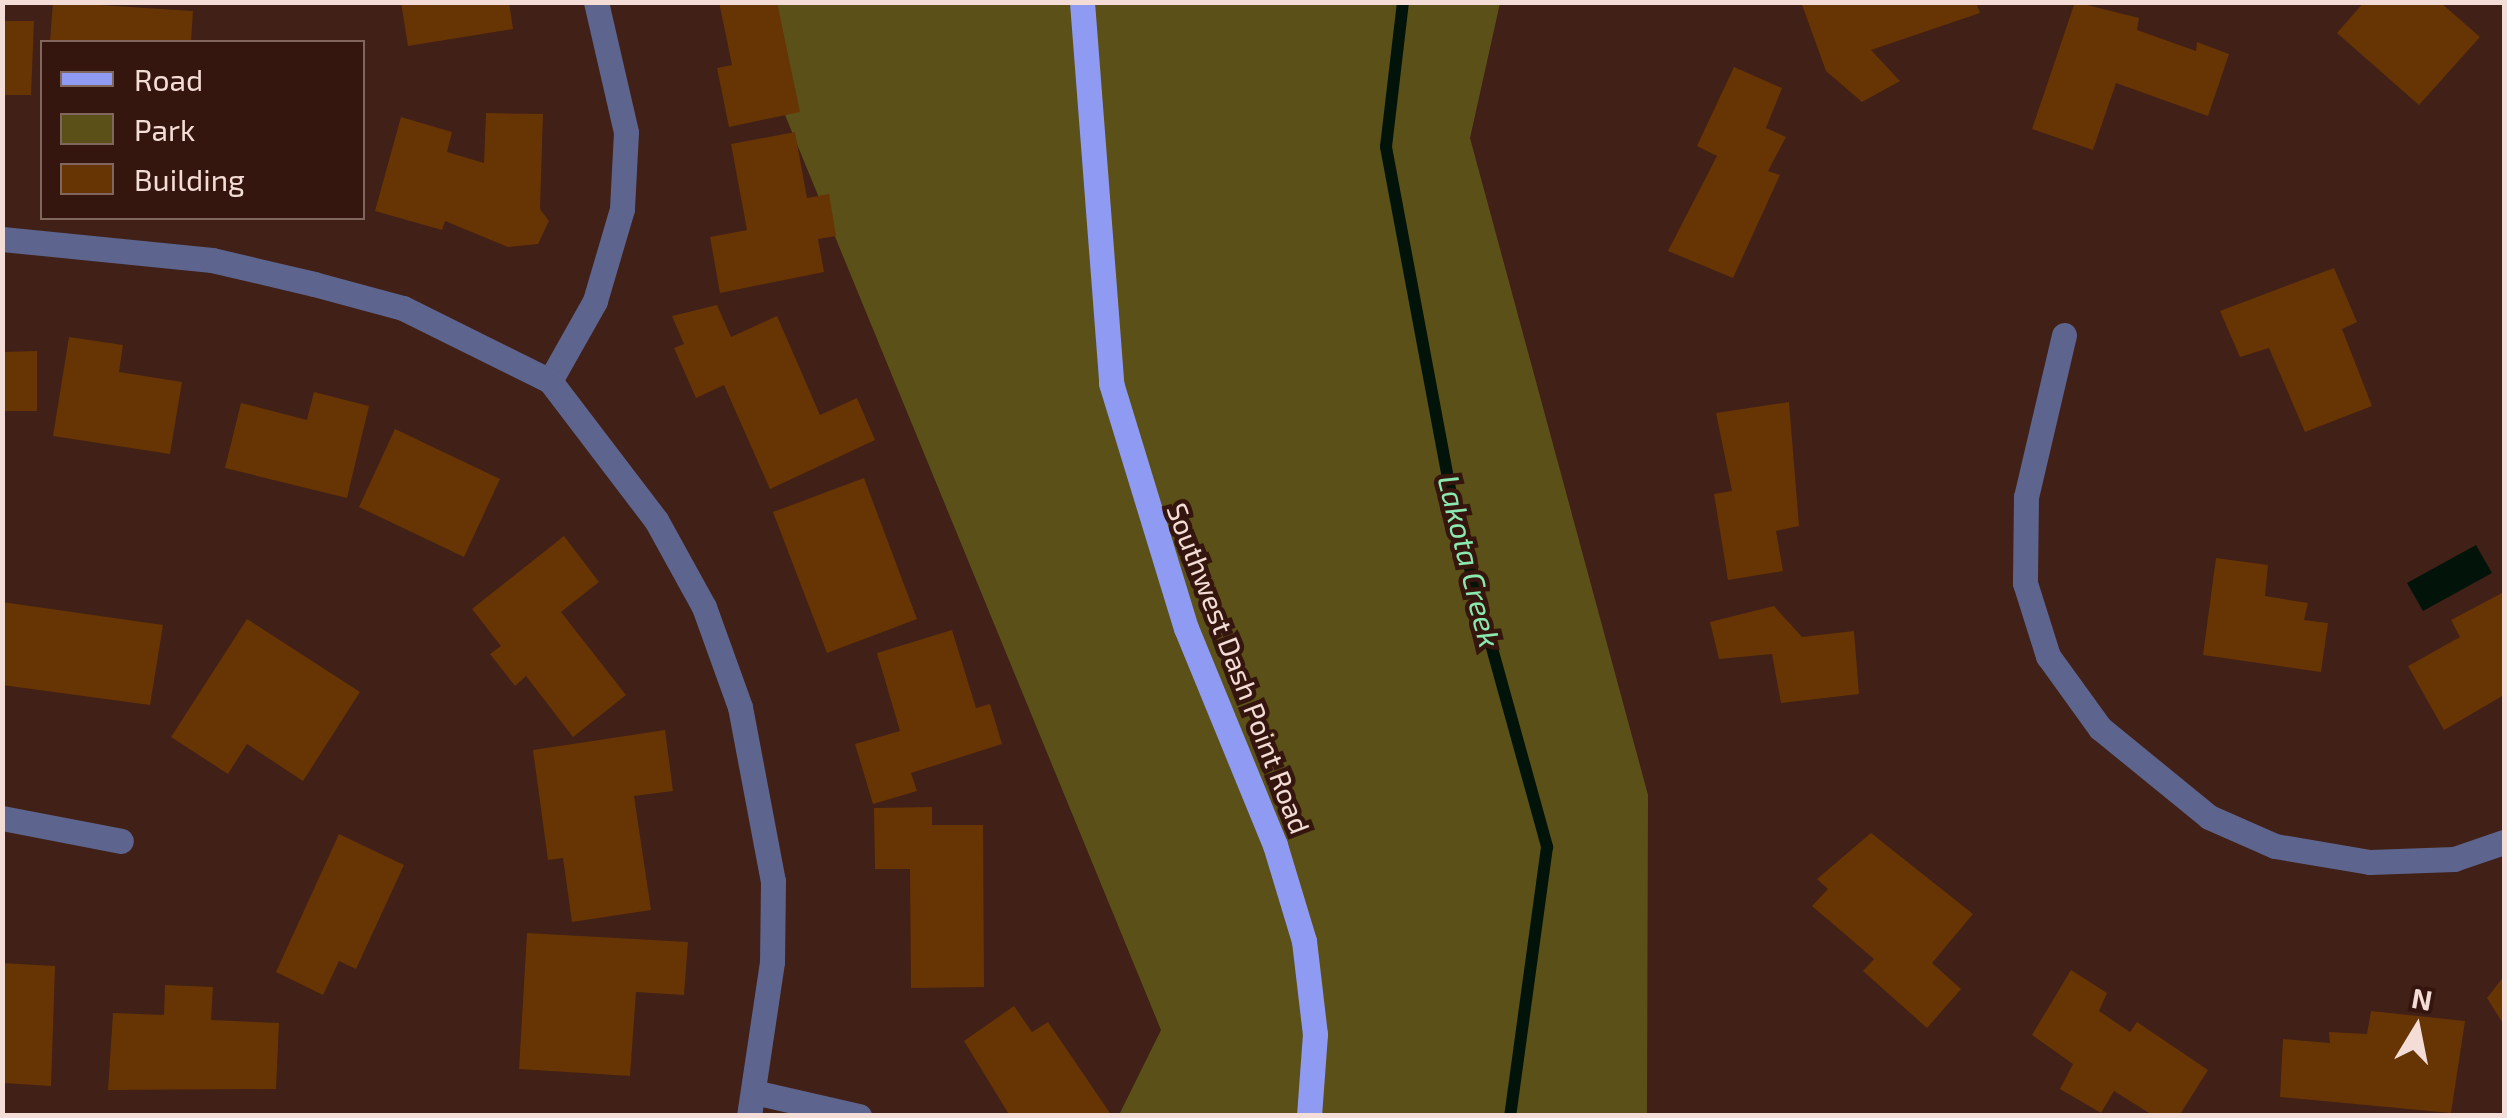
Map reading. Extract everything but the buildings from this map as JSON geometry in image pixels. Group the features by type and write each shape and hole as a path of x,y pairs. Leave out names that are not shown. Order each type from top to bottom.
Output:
{"main road":[{"name":"Southwest Dash Point Road","path":"1082,2 1110,383 1186,628 1295,908 1314,1002 1309,1116"}],"street":[{"path":"550,381 595,301 622,210 626,132 596,2"},
{"path":"2,238 212,260 314,284 403,308 550,381 656,520 704,607 740,707 772,881 751,1104 859,1116"},
{"path":"2064,335 2026,498 2025,583 2048,656 2100,728 2209,817 2275,846 2370,862 2454,859 2504,842"},
{"path":"2,818 120,842"}],"green space":[{"path":"739,3 1500,3 1470,138 1648,795 1647,1115 1119,1115 1161,1030"}],"shaded area":[{"path":"2476,545 2492,573 2423,611 2407,583"}],"waterway":[{"name":"Lakota Creek","path":"1403,2 1386,147 1454,511 1547,847 1510,1116"}]}
